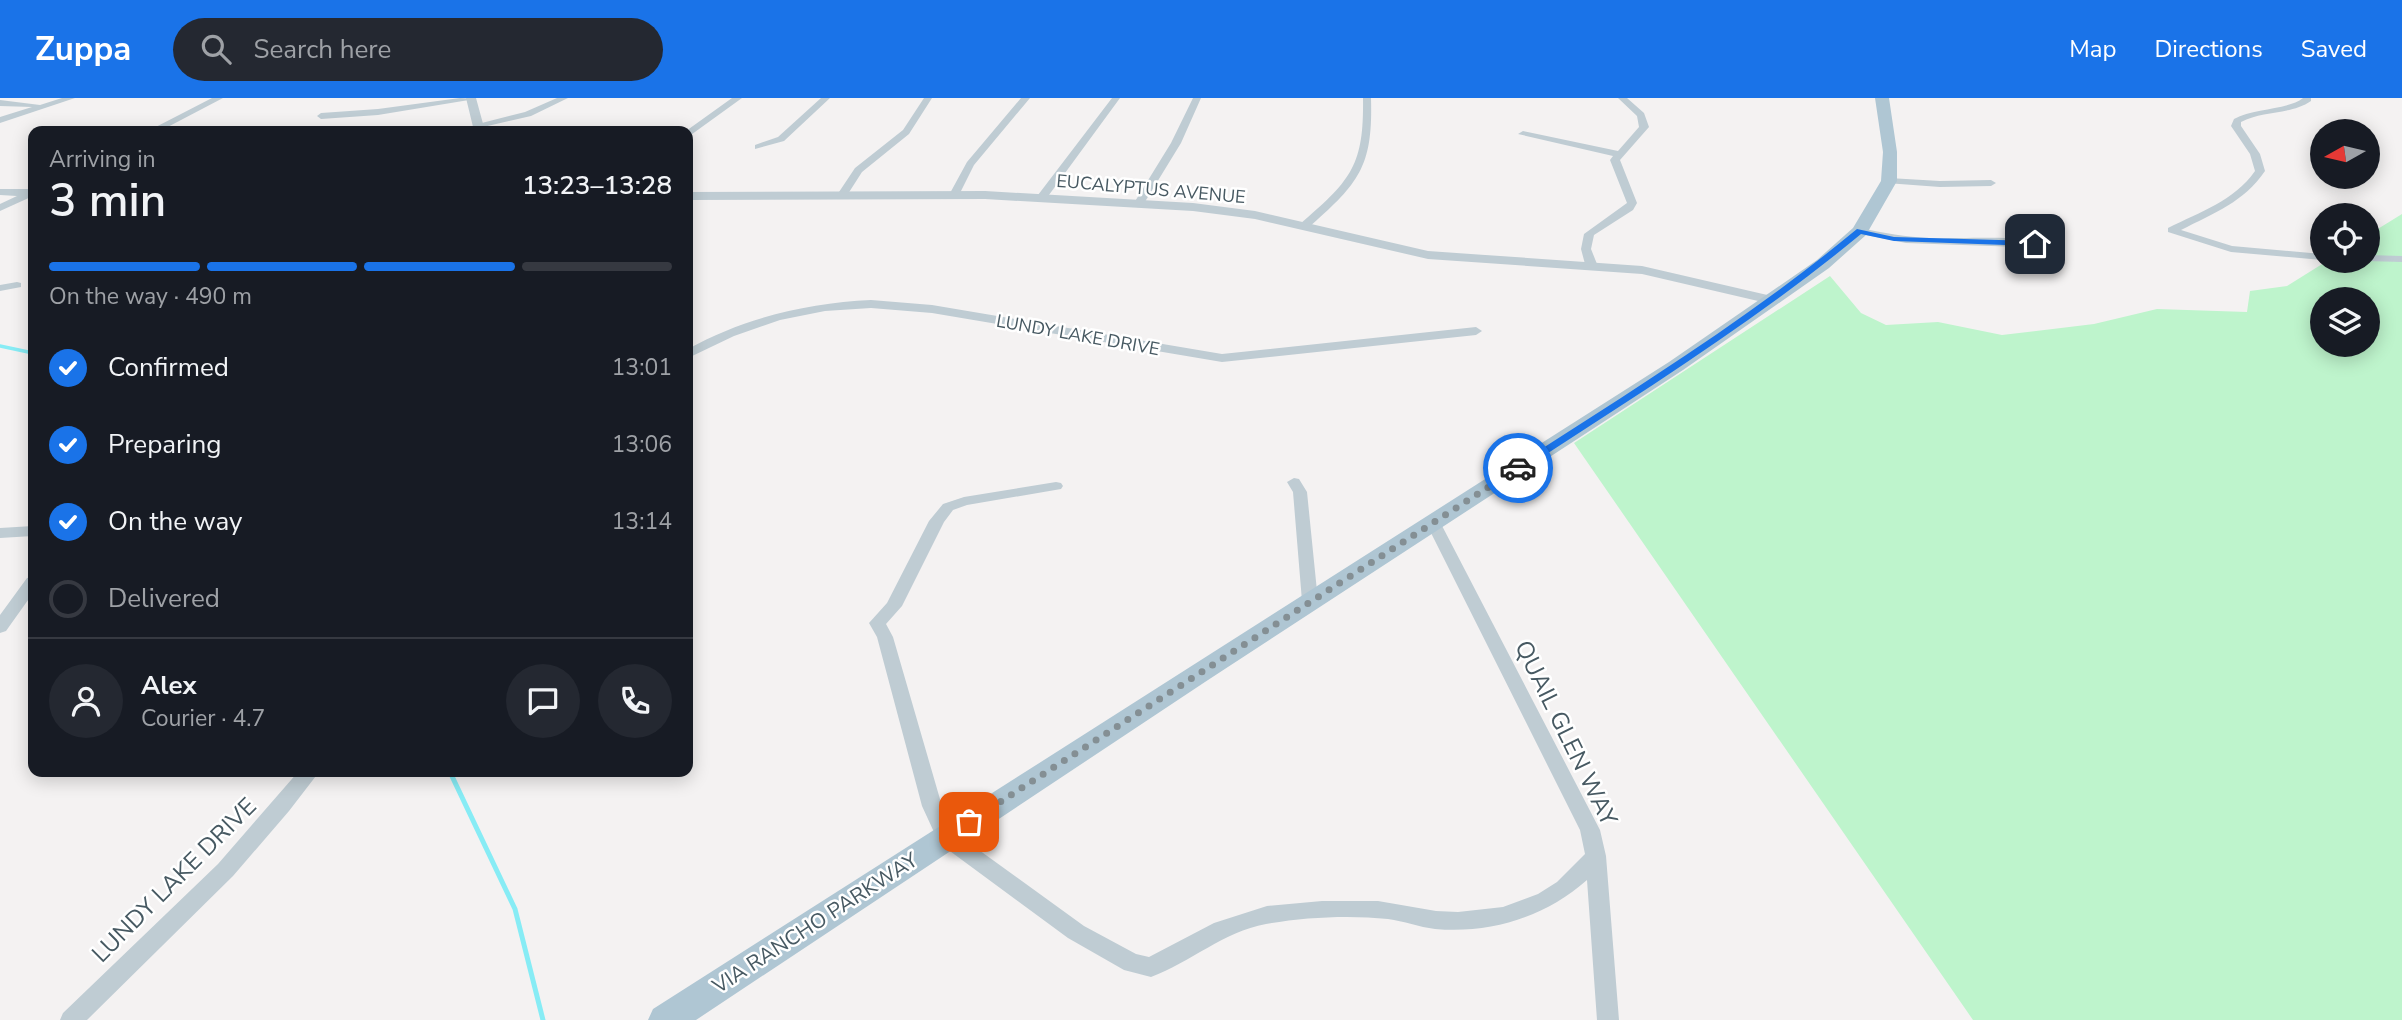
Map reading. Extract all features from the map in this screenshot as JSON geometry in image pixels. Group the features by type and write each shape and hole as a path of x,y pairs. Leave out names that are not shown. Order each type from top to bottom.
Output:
{"main road":[{"name":"VIA RANCHO PARKWAY","path":"666,1020 1676,366 1823,264 1860,231 1889,181 1890,152 1882,98"}],"street":[{"path":"0,120 71,98"},
{"path":"163,126 219,98"},
{"path":"486,126 528,114 564,98"},
{"path":"693,131 738,98"},
{"path":"758,147 781,139 826,98"},
{"path":"842,195 858,170 906,132 928,98"},
{"path":"954,195 970,164 1026,98"},
{"path":"1042,197 1115,98"},
{"path":"1139,203 1176,143 1197,98"},
{"path":"1304,226 1328,205 1359,164 1367,137 1367,98"},
{"path":"1591,264 1586,249 1589,234 1629,208 1632,202 1631,195 1616,170 1615,160 1618,153 1644,127 1641,116 1622,98"},
{"path":"2307,98 2307,101 2299,105 2246,115 2237,121 2236,126 2251,146 2260,171 2253,183 2221,208 2172,230 2231,248 2310,256"},
{"path":"321,116 378,112 471,99 478,126"},
{"path":"0,103 45,106"},
{"path":"1522,134 1618,153"},
{"path":"1889,181 1991,183"},
{"path":"0,192 28,192"},
{"path":"0,208 28,194"},
{"name":"EUCALYPTUS AVENUE","path":"693,196 954,195 1139,203 1242,214 1428,255 1591,264 1664,274 1771,300"},
{"path":"1860,231 1894,239 2049,245"},
{"path":"2380,258 2402,259"},
{"path":"0,288 17,285"},
{"name":"LUNDY LAKE DRIVE","path":"693,348 762,322 834,306 871,304 926,309 1222,358 1476,331"},
{"path":"1294,482 1300,492 1310,601"},
{"path":"1056,486 964,501 948,507 937,521 900,595 877,623 886,637 932,806 946,837 1076,932 1121,957 1151,967 1229,925 1266,915 1381,909 1435,920 1471,921 1518,913 1570,885 1596,856"},
{"name":"QUAIL GLEN WAY","path":"1434,523 1590,830 1596,856 1608,1020"},
{"path":"0,533 28,531"},
{"path":"0,627 28,589"},
{"name":"LUNDY LAKE DRIVE","path":"71,1020 213,884 276,816 305,777"}],"green space":[{"path":"2402,214 2402,1020 1973,1020 1574,443 1830,276 1861,313 1886,325 1938,322 2002,335 2094,324 2157,309 2247,312 2250,291 2287,286 2310,272 2380,273 2380,228"}],"waterway":[{"path":"0,346 28,352"},
{"path":"452,777 515,909 543,1020"}],"way so far":[{"path":"969,822 1518,468"}],"route":[{"path":"1518,468 1676,366 1806,276 1860,231 1894,239 2035,244"}]}
